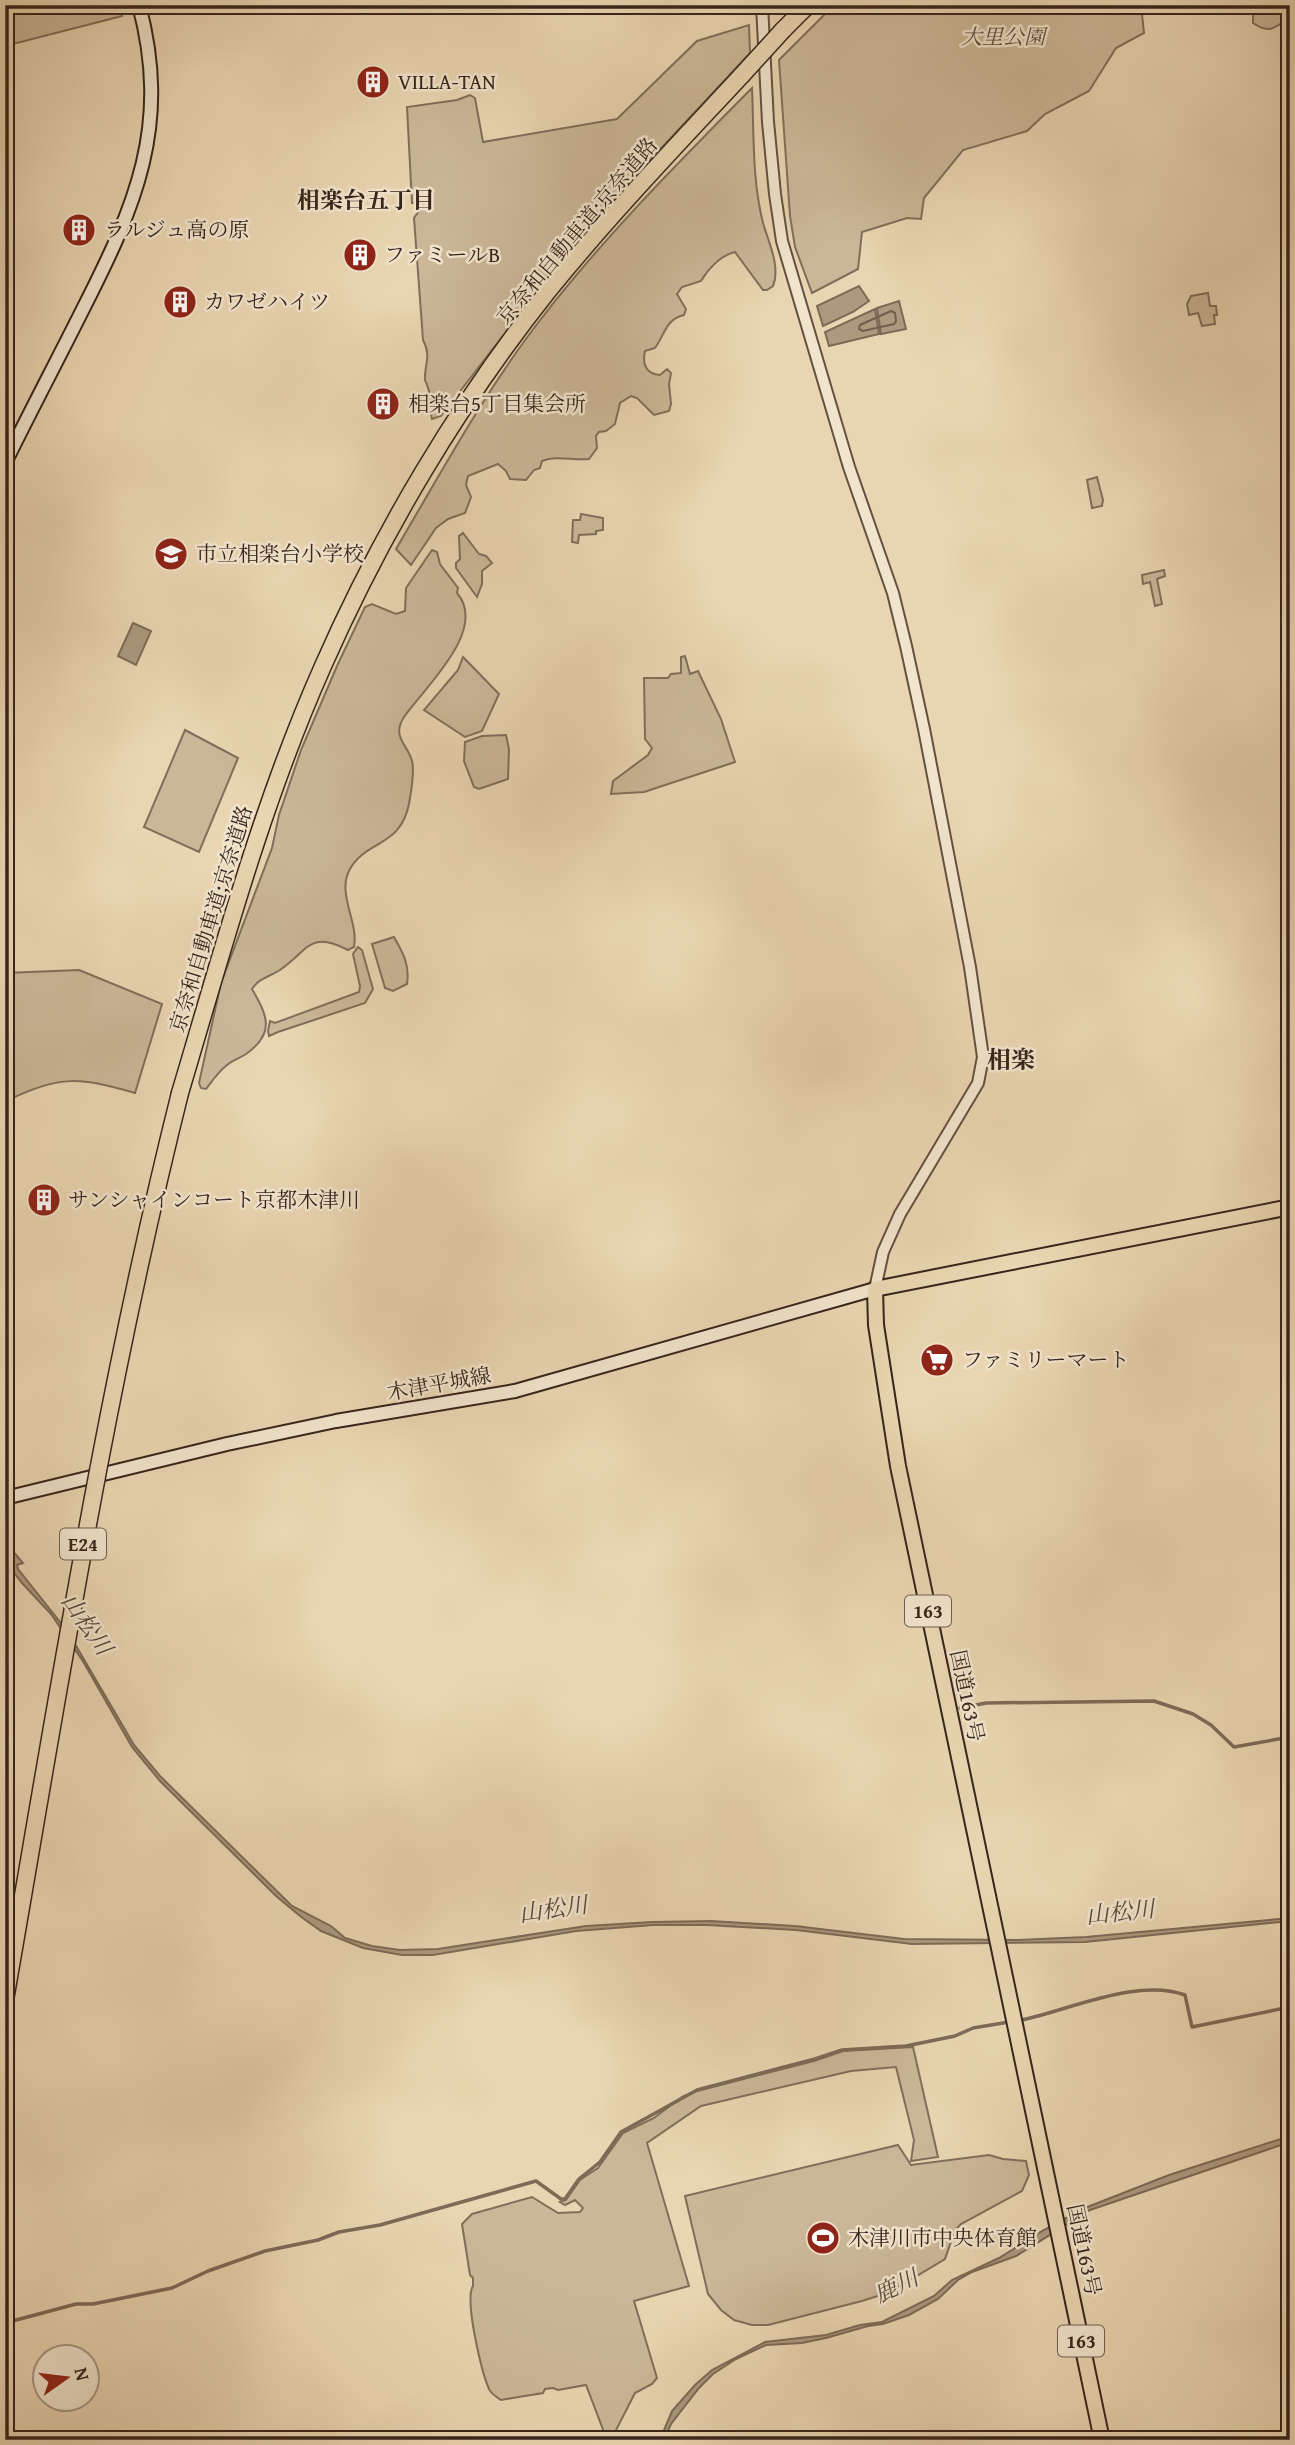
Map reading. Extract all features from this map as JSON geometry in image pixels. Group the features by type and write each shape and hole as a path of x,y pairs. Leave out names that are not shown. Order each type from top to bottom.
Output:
{"highway":[{"name":"京奈和自動車道;京奈道路","path":"5,2000 92,1494 154,1197 180,1093 268,804 291,743 323,666 405,505 502,353 549,291 741,75 808,5"},
{"path":"875,1289 1290,1207"},
{"name":"国道163号","path":"875,1289 876,1325 898,1466 1102,2440"}],"main road":[{"path":"5,463 102,273 139,183 149,140 152,96 150,60 139,5"},
{"name":"木津平城線","path":"5,1498 336,1421 515,1391 875,1289"}],"street":[{"path":"762,5 768,122 782,241 849,467 893,593 925,729 970,967 983,1056 978,1083 901,1214 883,1252 875,1289"}],"green space":[{"path":"5,5 119,5 122,16 5,46"},
{"name":"大里公園","path":"834,5 1141,5 1144,33 1116,48 1089,91 1045,114 1027,131 963,150 924,198 921,219 907,218 862,232 858,269 812,293 795,247 790,216 779,60"},
{"path":"1198,5 1245,5 1211,13"},
{"path":"1245,5 1290,5 1290,18 1272,28 1264,29 1253,23 1253,11"},
{"path":"749,25 750,53 583,232 441,416 432,419 425,380 427,356 423,340 414,218 424,204 412,203 407,107 457,100 470,95 475,98 483,142 617,119 697,41"},
{"path":"752,88 757,190 763,223 775,262 773,286 763,290 735,252 715,263 701,281 682,287 677,294 686,309 684,315 673,320 655,348 645,351 644,356 646,368 651,373 660,375 667,369 671,373 669,411 654,415 637,398 631,396 620,403 615,424 596,436 597,448 589,459 553,458 542,461 540,468 534,470 526,480 510,479 498,464 468,476 466,485 471,497 465,513 448,519 436,528 411,565 396,549 465,432 521,346 616,229"},
{"path":"1208,293 1210,306 1216,306 1217,315 1214,315 1215,324 1202,326 1198,313 1189,315 1187,304 1191,296"},
{"path":"1097,477 1103,500 1102,506 1092,508 1087,480"},
{"path":"581,514 603,518 603,530 596,531 596,534 579,535 578,543 572,542 573,520 580,520"},
{"path":"463,533 479,554 486,556 492,563 482,571 482,584 477,597 456,568 460,559 459,536"},
{"path":"432,550 437,552 440,564 458,588 457,593 465,608 465,624 450,658 400,724 400,735 410,755 413,771 405,818 391,836 357,859 346,878 346,898 354,928 354,947 348,950 335,944 317,942 280,970 258,982 252,989 265,1015 262,1039 246,1054 224,1067 206,1089 201,1088 199,1083 221,983 272,848 279,815 301,750 337,666 365,607 372,604 396,614 405,611 406,588"},
{"path":"1164,570 1165,576 1157,579 1162,604 1155,606 1150,582 1143,584 1142,575"},
{"path":"685,656 690,674 698,671 721,719 735,762 644,792 611,794 613,781 648,755 652,748 645,739 644,678 668,678 671,674 681,673 681,657"},
{"path":"463,657 499,694 482,731 465,737 424,710 458,670"},
{"path":"185,730 238,758 199,852 144,827"},
{"path":"506,735 509,749 508,779 479,789 474,787 464,761 465,742 482,736"},
{"path":"394,937 405,959 408,977 407,984 393,991 385,988 372,944"},
{"path":"358,947 362,950 373,989 365,1003 269,1036 270,1021 275,1023 359,992 353,954"},
{"path":"79,970 162,1004 135,1093 99,1084 70,1081 43,1086 5,1099 5,973"},
{"path":"913,2047 938,2157 911,2161 914,2140 896,2067 851,2071 701,2106 647,2143 689,2286 634,2301 657,2378 652,2384 635,2393 612,2438 607,2440 586,2385 558,2390 545,2389 543,2393 501,2400 491,2392 482,2368 472,2321 473,2278 470,2275 462,2224 472,2214 532,2197 558,2213 580,2212 583,2208 575,2200 565,2205 560,2202 566,2200 580,2180 598,2168 623,2133 654,2118 682,2097 843,2051"},
{"name":"木津川市中央体育館","path":"898,2145 911,2165 989,2155 1026,2161 1029,2175 1022,2191 961,2224 955,2230 945,2259 890,2292 768,2325 752,2325 734,2320 721,2310 708,2294 685,2196"}],"water":[{"path":"859,286 869,301 823,326 817,306"},
{"path":"899,301 906,329 881,334 877,308"},
{"path":"875,309 879,334 829,346 825,332"},
{"path":"133,623 151,631 136,665 118,656"},
{"path":"5,1542 23,1563 17,1565 18,1569 68,1632 134,1745 160,1776 292,1906 331,1926 345,1938 372,1946 400,1950 438,1949 586,1926 652,1922 711,1921 795,1926 904,1939 1018,1940 1086,1937 1290,1918 1290,1921 1085,1942 912,1944 796,1930 653,1925 576,1931 433,1955 402,1955 363,1948 321,1931 300,1916 276,1896 160,1781 132,1747 84,1663 51,1614 5,1561"},
{"path":"1290,2136 1290,2142 1090,2210 1016,2256 958,2280 938,2299 909,2315 826,2338 802,2343 766,2345 736,2359 713,2374 699,2388 671,2424 664,2440 656,2440 662,2435 672,2411 695,2385 712,2370 765,2342 826,2335 882,2322 934,2296 952,2280 999,2258 1085,2208 1169,2175"}],"waterway":[{"path":"960,1708 986,1703 1154,1701 1193,1714 1211,1725 1234,1747 1290,1737"},
{"path":"1017,2021 1101,1998 1145,1990 1185,1995 1192,2027 1290,2007"},
{"path":"5,2323 76,2304 93,2304 172,2288 208,2271 265,2251 318,2240 339,2232 380,2225 536,2181 561,2199 565,2199 579,2179 600,2162 621,2132 697,2090 842,2050 906,2046 955,2036 973,2028 1009,2022"}],"place":[{"name":"VILLA-TAN","path":"373,82"},
{"name":"ラルジュ高の原","path":"79,230"},
{"name":"ファミールB","path":"360,255"},
{"name":"カワゼハイツ","path":"180,302"},
{"name":"相楽台5丁目集会所","path":"383,404"},
{"name":"市立相楽台小学校","path":"171,554"},
{"name":"サンシャインコート京都木津川","path":"44,1200"},
{"name":"ファミリーマート","path":"937,1360"},
{"name":"木津川市中央体育館","path":"823,2238"}],"district":[{"name":"相楽台五丁目","path":"366,200"},
{"name":"相楽","path":"1011,1060"}],"water label":[{"name":"山松川","path":"87,1624"},
{"name":"山松川","path":"553,1909"},
{"name":"山松川","path":"1120,1912"},
{"name":"鹿川","path":"896,2286"}]}
